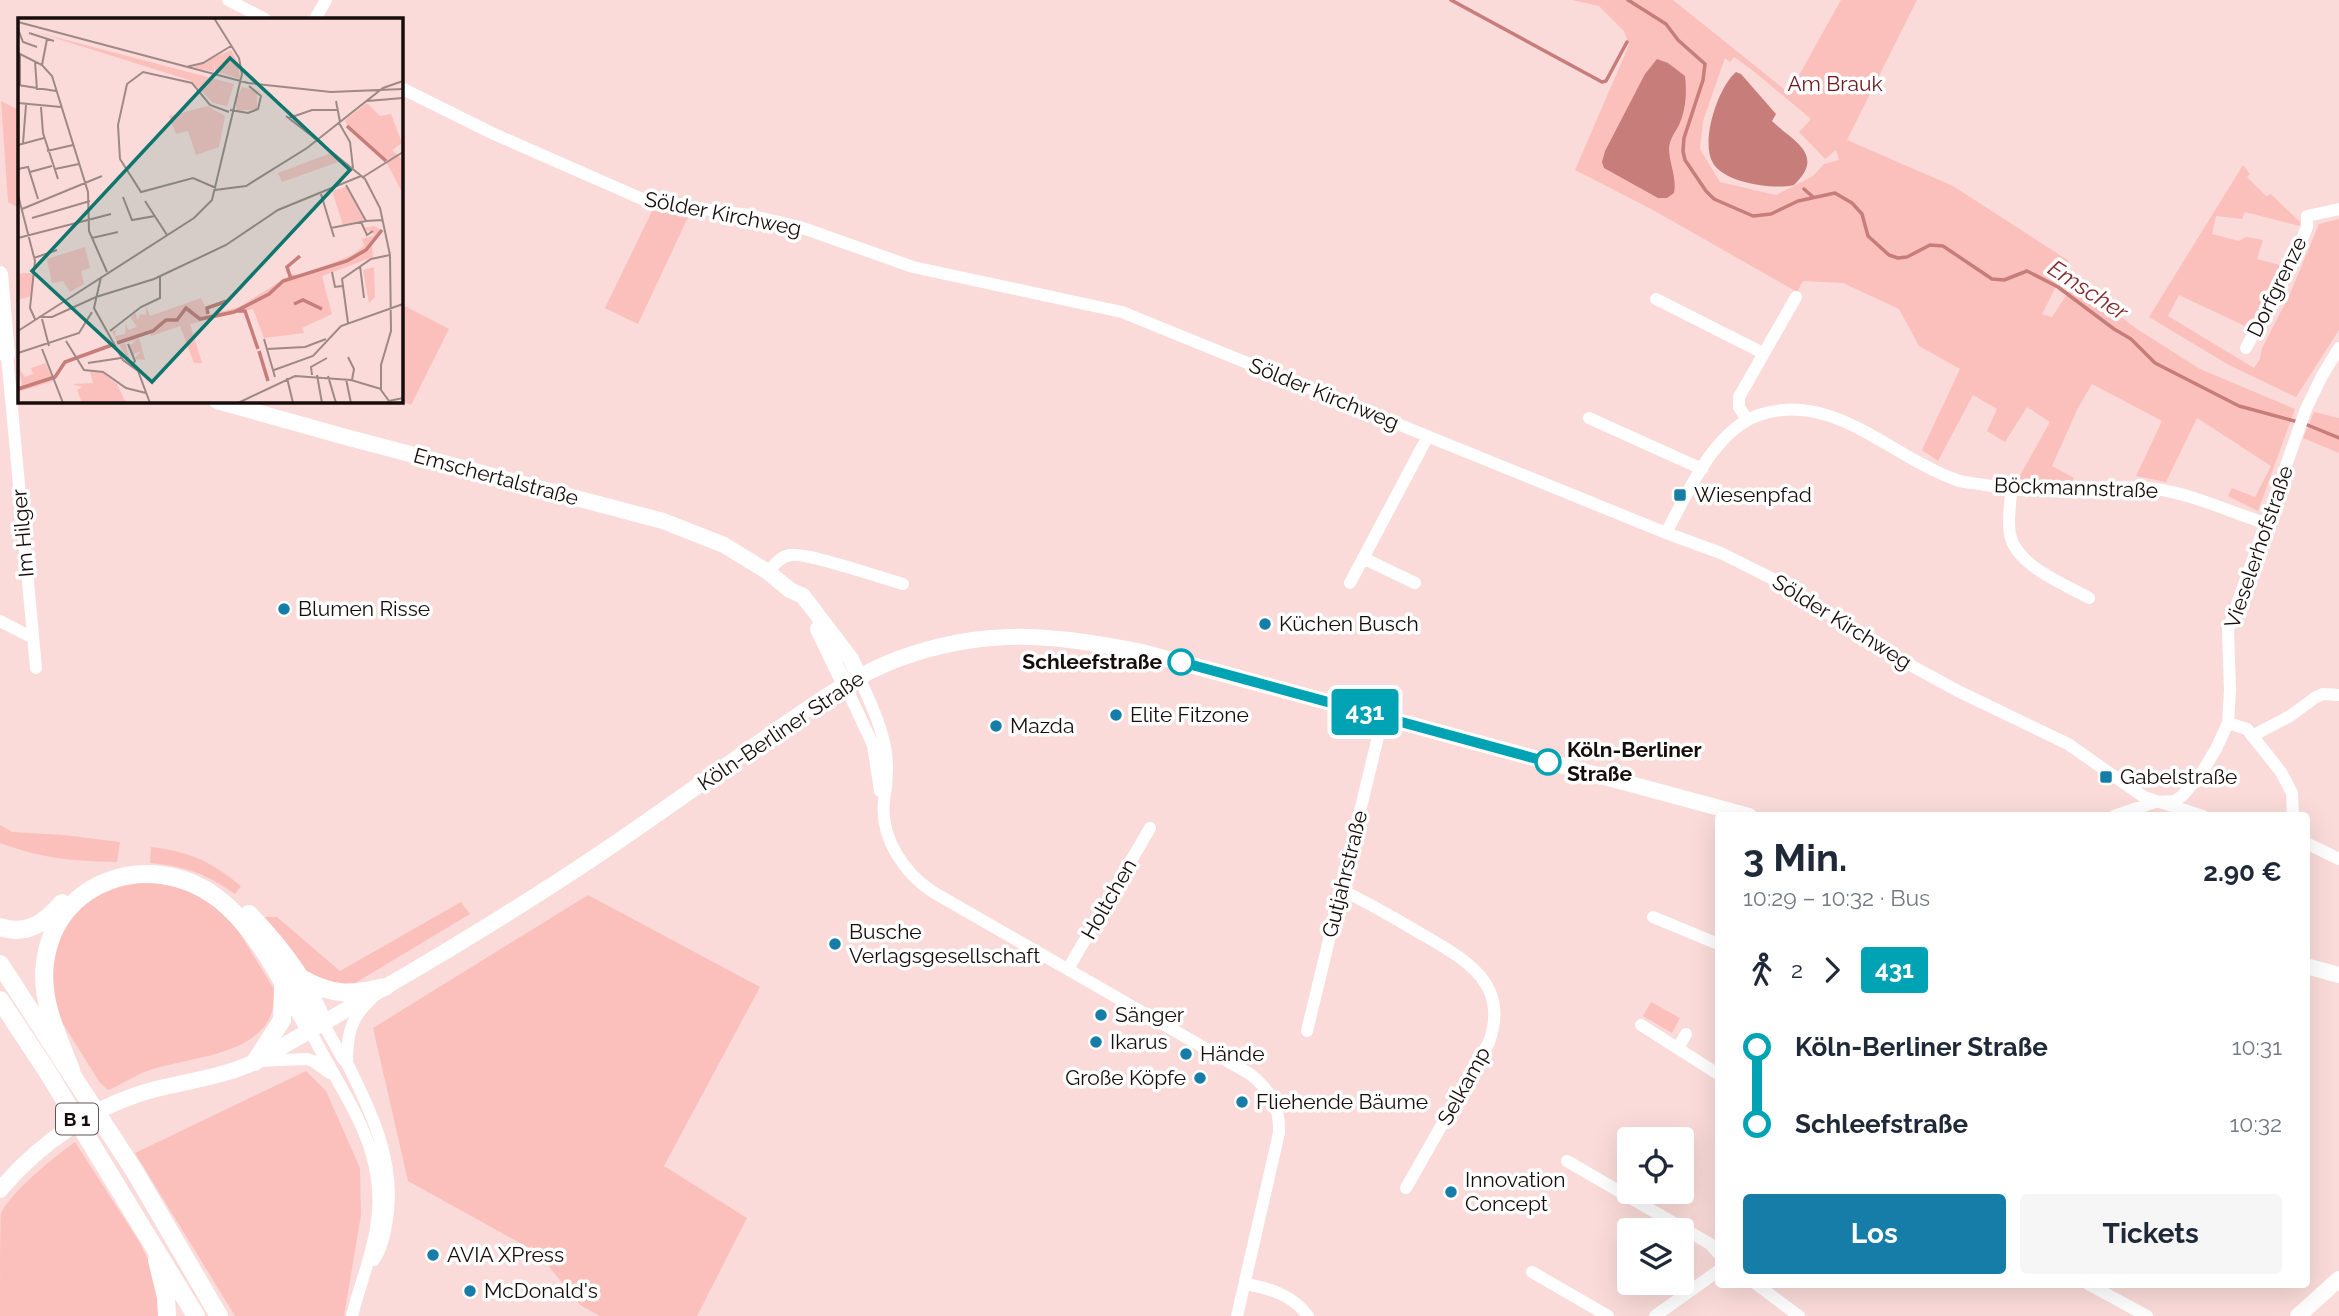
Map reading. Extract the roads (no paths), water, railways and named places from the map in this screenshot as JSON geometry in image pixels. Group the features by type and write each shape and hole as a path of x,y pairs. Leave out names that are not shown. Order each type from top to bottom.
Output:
{"highway":[{"path":"0,928 26,930 40,924 84,882 105,871 128,866 175,869 208,881 235,899 254,919 311,994 316,1027"},
{"path":"71,1070 49,1012 44,988 47,950 68,909 84,894 122,876 157,874 181,879 205,890 228,906 316,1027"},
{"name":"B 1","path":"0,964 135,1172 219,1316"},
{"path":"301,978 321,989 341,993 385,987"},
{"path":"255,1062 283,1018 283,984"},
{"name":"B 1","path":"0,1000 47,1071 196,1316"},
{"path":"151,1240 166,1297 167,1316"}],"main road":[{"path":"0,274 9,356"},
{"name":"Emschertalstraße","path":"221,402 663,521 724,545 803,596 851,659 852,681"},
{"name":"Köln-Berliner Straße","path":"0,1190 32,1157 84,1119 156,1089 220,1074 255,1062 493,922 616,843 852,681 894,660 939,645 1011,636 1057,637 1142,652 1734,812"},
{"path":"2310,967 2339,975"},
{"path":"2298,1316 2339,1279"}],"street":[{"path":"228,0 263,18"},
{"path":"316,18 326,0"},
{"name":"Sölder Kirchweg","path":"402,88 494,134 649,202 748,215 800,227 913,267 1122,312 1721,553 1775,579 1901,660 2068,744 2134,791 2155,802 2189,812"},
{"name":"Dorfgrenze","path":"2246,348 2297,254 2307,227 2307,216 2339,209"},
{"path":"1747,420 1737,403 1796,297"},
{"path":"1656,299 1763,353"},
{"name":"Vieselerhofstraße","path":"2126,812 2155,802 2174,801 2192,787 2209,762 2228,723 2228,630 2305,412 2339,348"},
{"name":"Im Hilger","path":"9,356 36,668"},
{"name":"Böckmannstraße","path":"1666,533 1702,469 1720,444 1747,420 1782,410 1821,413 1847,422 1955,480 2011,489 2158,489 2191,497 2265,523"},
{"path":"1589,418 1702,469"},
{"path":"1350,583 1428,436"},
{"path":"2011,489 2010,533 2016,550 2028,564 2089,598"},
{"path":"768,572 781,558 791,555 903,584"},
{"path":"1363,558 1415,583"},
{"path":"0,621 33,638"},
{"path":"852,681 883,739 888,772 884,801 885,819 892,845 912,876 933,892 1250,1074 1265,1087 1274,1100 1280,1121 1279,1133 1237,1316"},
{"path":"2252,736 2290,716 2316,697 2339,695"},
{"name":"Gutjahrstraße","path":"1307,1031 1383,716"},
{"path":"2228,723 2247,729 2288,783 2293,812"},
{"name":"Holtchen","path":"1068,969 1150,828"},
{"path":"2310,845 2339,859"},
{"name":"Selkamp","path":"1342,890 1369,903 1466,961 1486,983 1494,1001 1495,1017 1489,1042 1406,1188"},
{"path":"1653,917 1715,943"},
{"path":"347,1063 348,1037 352,1024 368,1001 385,987"},
{"path":"1641,1025 1715,1072"},
{"path":"316,1027 347,1063 376,1124 385,1157 389,1178 388,1210 379,1252 367,1270"},
{"path":"316,1027 340,1083 365,1130 377,1178 376,1228 367,1270 352,1316"},
{"path":"1678,1048 1686,1034"},
{"path":"255,1062 307,1059 324,1068 340,1083"},
{"path":"1567,1161 1710,1244 1715,1250"},
{"path":"1532,1272 1608,1316"},
{"path":"1655,1316 1715,1273"},
{"path":"1245,1283 1275,1290 1308,1316"},
{"path":"1761,1288 1799,1316"},
{"path":"2095,1288 2147,1316"}],"waterway":[{"path":"1451,0 1602,82 1606,81 1627,42"},
{"name":"Emscher","path":"1628,0 1666,24 1678,40 1705,64 1703,80 1684,138 1683,151 1685,160 1714,199 1753,216 1771,214 1798,201 1835,193 1852,203 1862,214 1868,236 1889,255 1907,257 1930,245 1943,246 1992,279 2004,280 2027,271 2058,287 2131,339 2155,363 2239,406 2298,422"},
{"path":"1804,189 1813,197"},
{"name":"Emscher","path":"2305,424 2339,438"}],"place":[{"name":"Wiesenpfad","path":"1680,495"},
{"name":"Blumen Risse","path":"284,609"},
{"name":"Küchen Busch","path":"1265,624"},
{"name":"Schleefstraße","path":"1181,662"},
{"name":"Elite Fitzone","path":"1116,715"},
{"name":"Mazda","path":"996,726"},
{"name":"Köln-Berliner Straße","path":"1548,762"},
{"name":"Gabelstraße","path":"2106,777"},
{"name":"Busche Verlagsgesellschaft","path":"835,944"},
{"name":"Sänger","path":"1101,1015"},
{"name":"Ikarus","path":"1096,1042"},
{"name":"Hände","path":"1186,1054"},
{"name":"Große Köpfe","path":"1200,1078"},
{"name":"Fliehende Bäume","path":"1242,1102"},
{"name":"Innovation Concept","path":"1451,1192"},
{"name":"AVIA XPress","path":"433,1255"},
{"name":"McDonald's","path":"470,1291"}],"park label":[{"name":"Am Brauk","path":"1835,84"}]}
